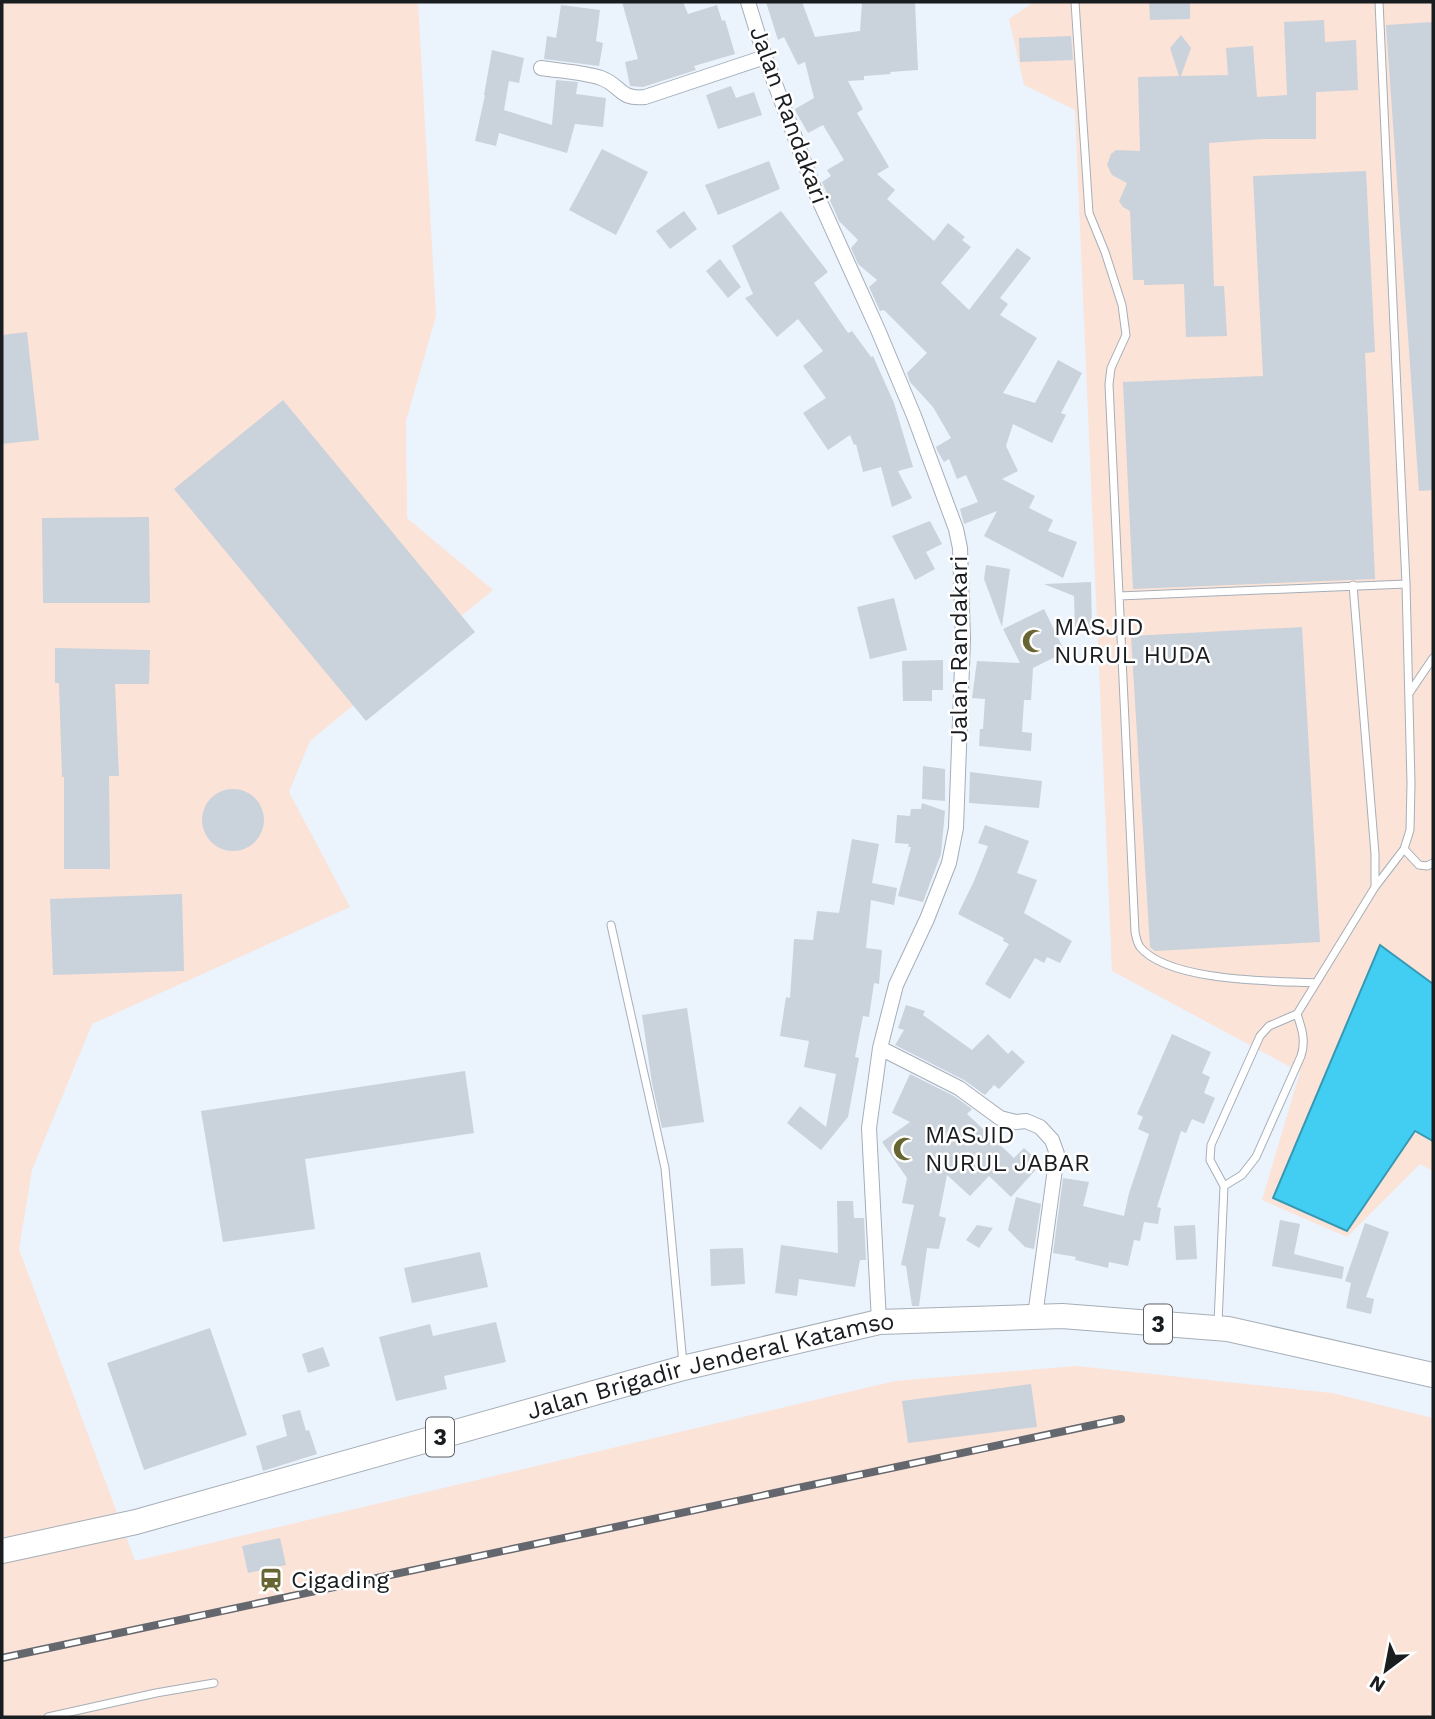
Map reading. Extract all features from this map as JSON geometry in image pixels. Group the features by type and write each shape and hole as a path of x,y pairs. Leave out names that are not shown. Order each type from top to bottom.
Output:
{"highway":[{"name":"Jalan Brigadir Jenderal Katamso","path":"2,1551 136,1522 683,1368 879,1322 1062,1315 1218,1329 1433,1375"}],"street":[{"name":"Jalan Randakari","path":"748,2 765,57 815,191 914,416 960,548 962,639 954,847 927,919 901,971 891,1000 880,1048 869,1128 879,1322"},
{"path":"541,68 600,78 623,95 634,99 765,57"},
{"path":"880,1048 959,1088 1000,1118 1016,1122 1026,1121 1040,1127 1052,1140 1057,1154 1035,1316"}],"lane":[{"path":"1075,2 1089,213 1105,251 1122,305 1126,335 1111,368 1109,384 1132,914 1138,946 1164,962 1206,975 1316,983"},
{"path":"1218,1329 1224,1186 1210,1160 1211,1145 1261,1036 1269,1026 1297,1014 1374,887 1404,849 1410,830 1406,584 1379,2"},
{"path":"1119,596 1353,584 1406,584"},
{"path":"1353,584 1375,855 1374,887"},
{"path":"1409,694 1433,658"},
{"path":"1404,849 1423,867 1433,863"},
{"path":"611,925 665,1168 683,1368"},
{"path":"1224,1186 1242,1175 1256,1157 1301,1056 1304,1033 1297,1014"},
{"path":"48,1717 156,1693 214,1684"}],"shaded area":[{"path":"2,2 418,2 436,316 406,421 407,518 493,590 310,741 289,792 350,907 92,1024 32,1170 19,1249 135,1561 895,1381 1077,1366 1332,1393 1433,1418 1433,1717 2,1717"},
{"path":"1034,2 1433,2 1433,1171 1420,1164 1347,1237 1262,1200 1300,1072 1112,971 1075,110 1024,85 1009,19"}],"water":[{"path":"1380,945 1433,984 1433,1141 1415,1131 1347,1231 1273,1198"}],"building":[{"path":"622,2 683,2 688,14 717,5 722,21 725,20 735,54 694,66 696,70 643,87 630,86 625,62 638,59"},
{"path":"766,2 802,2 815,37 860,31 862,2 915,2 918,70 864,76 864,80 848,81 863,109 857,113 889,167 877,174 895,190 887,199 934,241 948,223 965,237 962,240 971,247 941,283 969,310 1017,248 1031,258 1000,298 1008,304 1000,315 1037,338 1003,393 1035,403 1058,360 1082,373 1061,413 1066,415 1052,443 1013,424 1006,446 1018,471 1002,479 1035,496 1029,508 1053,520 1048,531 1077,542 1063,578 984,536 997,511 964,524 960,509 978,502 966,475 957,479 949,459 944,462 938,452 936,447 951,438 933,407 910,382 907,373 927,353 884,310 880,311 869,287 877,280 858,264 851,248 858,240 839,221 822,182 831,176 827,170 844,160 823,125 808,133 796,112 795,109 814,98 805,62 798,65 784,37 778,40"},
{"path":"1149,2 1190,2 1190,19 1150,20"},
{"path":"561,5 600,10 596,41 603,43 599,66 544,59 547,36 556,38"},
{"path":"1324,20 1325,42 1356,40 1358,90 1316,92 1316,139 1209,143 1214,286 1224,286 1227,336 1186,337 1184,284 1144,285 1144,280 1133,280 1130,211 1119,201 1127,183 1112,175 1107,165 1111,154 1116,150 1140,151 1138,77 1179,76 1170,48 1181,35 1191,48 1181,76 1228,75 1226,48 1253,46 1257,97 1287,95 1284,22"},
{"path":"1433,22 1433,490 1419,491 1386,25"},
{"path":"1071,36 1073,60 1020,62 1019,38"},
{"path":"492,50 524,58 519,83 509,81 504,110 552,125 556,80 578,82 576,94 606,98 603,127 575,124 567,153 499,133 496,146 475,141"},
{"path":"731,86 736,98 754,92 762,115 718,129 706,95"},
{"path":"602,149 648,172 616,235 569,210"},
{"path":"769,161 780,189 718,215 705,185"},
{"path":"1366,171 1375,352 1365,353 1375,579 1133,589 1123,382 1263,376 1253,176"},
{"path":"684,211 697,229 670,249 656,231"},
{"path":"781,211 828,272 814,283 848,333 852,331 871,357 873,356 894,403 913,467 898,471 912,498 892,507 881,467 863,472 856,444 854,445 850,435 828,450 803,413 826,398 803,366 823,351 798,319 777,337 745,298 753,294 732,246"},
{"path":"720,259 741,287 728,298 706,271"},
{"path":"27,332 39,440 2,444 2,335"},
{"path":"283,400 475,632 366,721 174,489"},
{"path":"149,517 150,603 43,603 42,518"},
{"path":"930,521 942,544 926,552 935,569 915,580 892,536"},
{"path":"986,565 1010,569 1002,627 984,579"},
{"path":"1091,582 1092,632 1075,632 1074,596 1044,584"},
{"path":"894,598 907,650 870,659 857,607"},
{"path":"1044,609 1065,652 1033,668 1031,700 1024,700 1022,732 1032,733 1031,751 979,746 985,699 972,698 977,661 1020,663 1003,629"},
{"path":"1302,627 1320,942 1155,951 1150,947 1131,636"},
{"path":"55,648 150,650 149,684 115,684 119,776 109,776 110,869 64,869 64,777 59,683 55,683"},
{"path":"943,660 943,690 932,690 932,701 903,701 902,661"},
{"path":"923,766 945,769 945,801 922,799"},
{"path":"970,772 1042,781 1039,808 969,803"},
{"path":"233,789 245,791 255,798 262,808 262,832 255,842 245,849 233,851 221,849 211,842 204,832 202,820 204,808 211,798 221,791"},
{"path":"922,803 945,811 941,854 923,902 898,896 911,847 908,847 909,844 895,843 897,815 910,816 911,809 921,809"},
{"path":"985,825 1029,841 1017,873 1037,880 1024,913 1072,941 1060,963 1047,957 1044,963 1035,958 1010,999 985,984 1009,944 1003,941 1004,938 958,914 988,846 978,843"},
{"path":"852,839 879,844 872,883 897,888 894,905 871,900 866,948 882,950 879,984 874,983 869,1017 863,1016 855,1057 859,1058 848,1117 821,1150 787,1123 800,1106 826,1127 836,1074 804,1067 809,1041 780,1036 786,997 790,998 794,939 813,940 817,911 839,913"},
{"path":"182,894 184,971 53,975 50,899"},
{"path":"906,1005 925,1011 923,1015 972,1050 988,1034 1008,1054 1012,1050 1025,1062 999,1089 994,1085 985,1095 964,1080 895,1045 904,1030 898,1028"},
{"path":"687,1008 704,1122 662,1128 642,1015"},
{"path":"1172,1034 1211,1052 1202,1073 1210,1077 1204,1093 1215,1098 1204,1124 1192,1119 1186,1133 1181,1131 1157,1207 1161,1208 1158,1224 1144,1222 1140,1241 1134,1240 1128,1266 1109,1262 1108,1268 1075,1260 1076,1257 1053,1253 1063,1178 1089,1182 1083,1206 1124,1216 1149,1134 1138,1129 1143,1117 1137,1114"},
{"path":"465,1071 474,1133 305,1159 315,1229 223,1242 201,1111"},
{"path":"910,1074 954,1096 972,1109 967,1114 1014,1158 1024,1148 1041,1164 1011,1197 989,1176 970,1196 947,1175 939,1216 946,1218 939,1249 927,1248 919,1306 912,1306 906,1266 901,1265 914,1205 902,1203 907,1178 882,1142 910,1122 892,1113"},
{"path":"1016,1197 1041,1204 1034,1249 1025,1247 1008,1230"},
{"path":"837,1201 853,1201 854,1218 864,1218 866,1260 860,1260 855,1287 799,1279 797,1296 775,1293 781,1245 838,1253"},
{"path":"1280,1220 1300,1224 1294,1254 1344,1267 1342,1279 1272,1266"},
{"path":"1365,1223 1389,1232 1366,1297 1374,1299 1371,1314 1346,1308 1351,1283 1345,1281"},
{"path":"977,1225 993,1228 979,1248 966,1240"},
{"path":"1195,1225 1197,1259 1176,1260 1174,1226"},
{"path":"743,1248 745,1284 711,1286 710,1249"},
{"path":"480,1252 488,1287 412,1303 404,1268"},
{"path":"496,1322 506,1362 444,1376 447,1389 396,1401 379,1337 430,1324 433,1336"},
{"path":"210,1328 247,1435 144,1470 107,1363"},
{"path":"323,1347 330,1366 308,1373 302,1354"},
{"path":"1031,1384 1037,1427 908,1443 902,1401"},
{"path":"300,1410 317,1454 263,1471 256,1446 287,1436 282,1415"},
{"path":"280,1538 286,1565 248,1573 242,1546"}],"railway":[{"path":"2,1658 1121,1419"}],"place":[{"name":"MASJID NURUL HUDA","path":"1034,641"},
{"name":"MASJID NURUL JABAR","path":"905,1149"},
{"name":"Cigading","path":"271,1580"}]}
